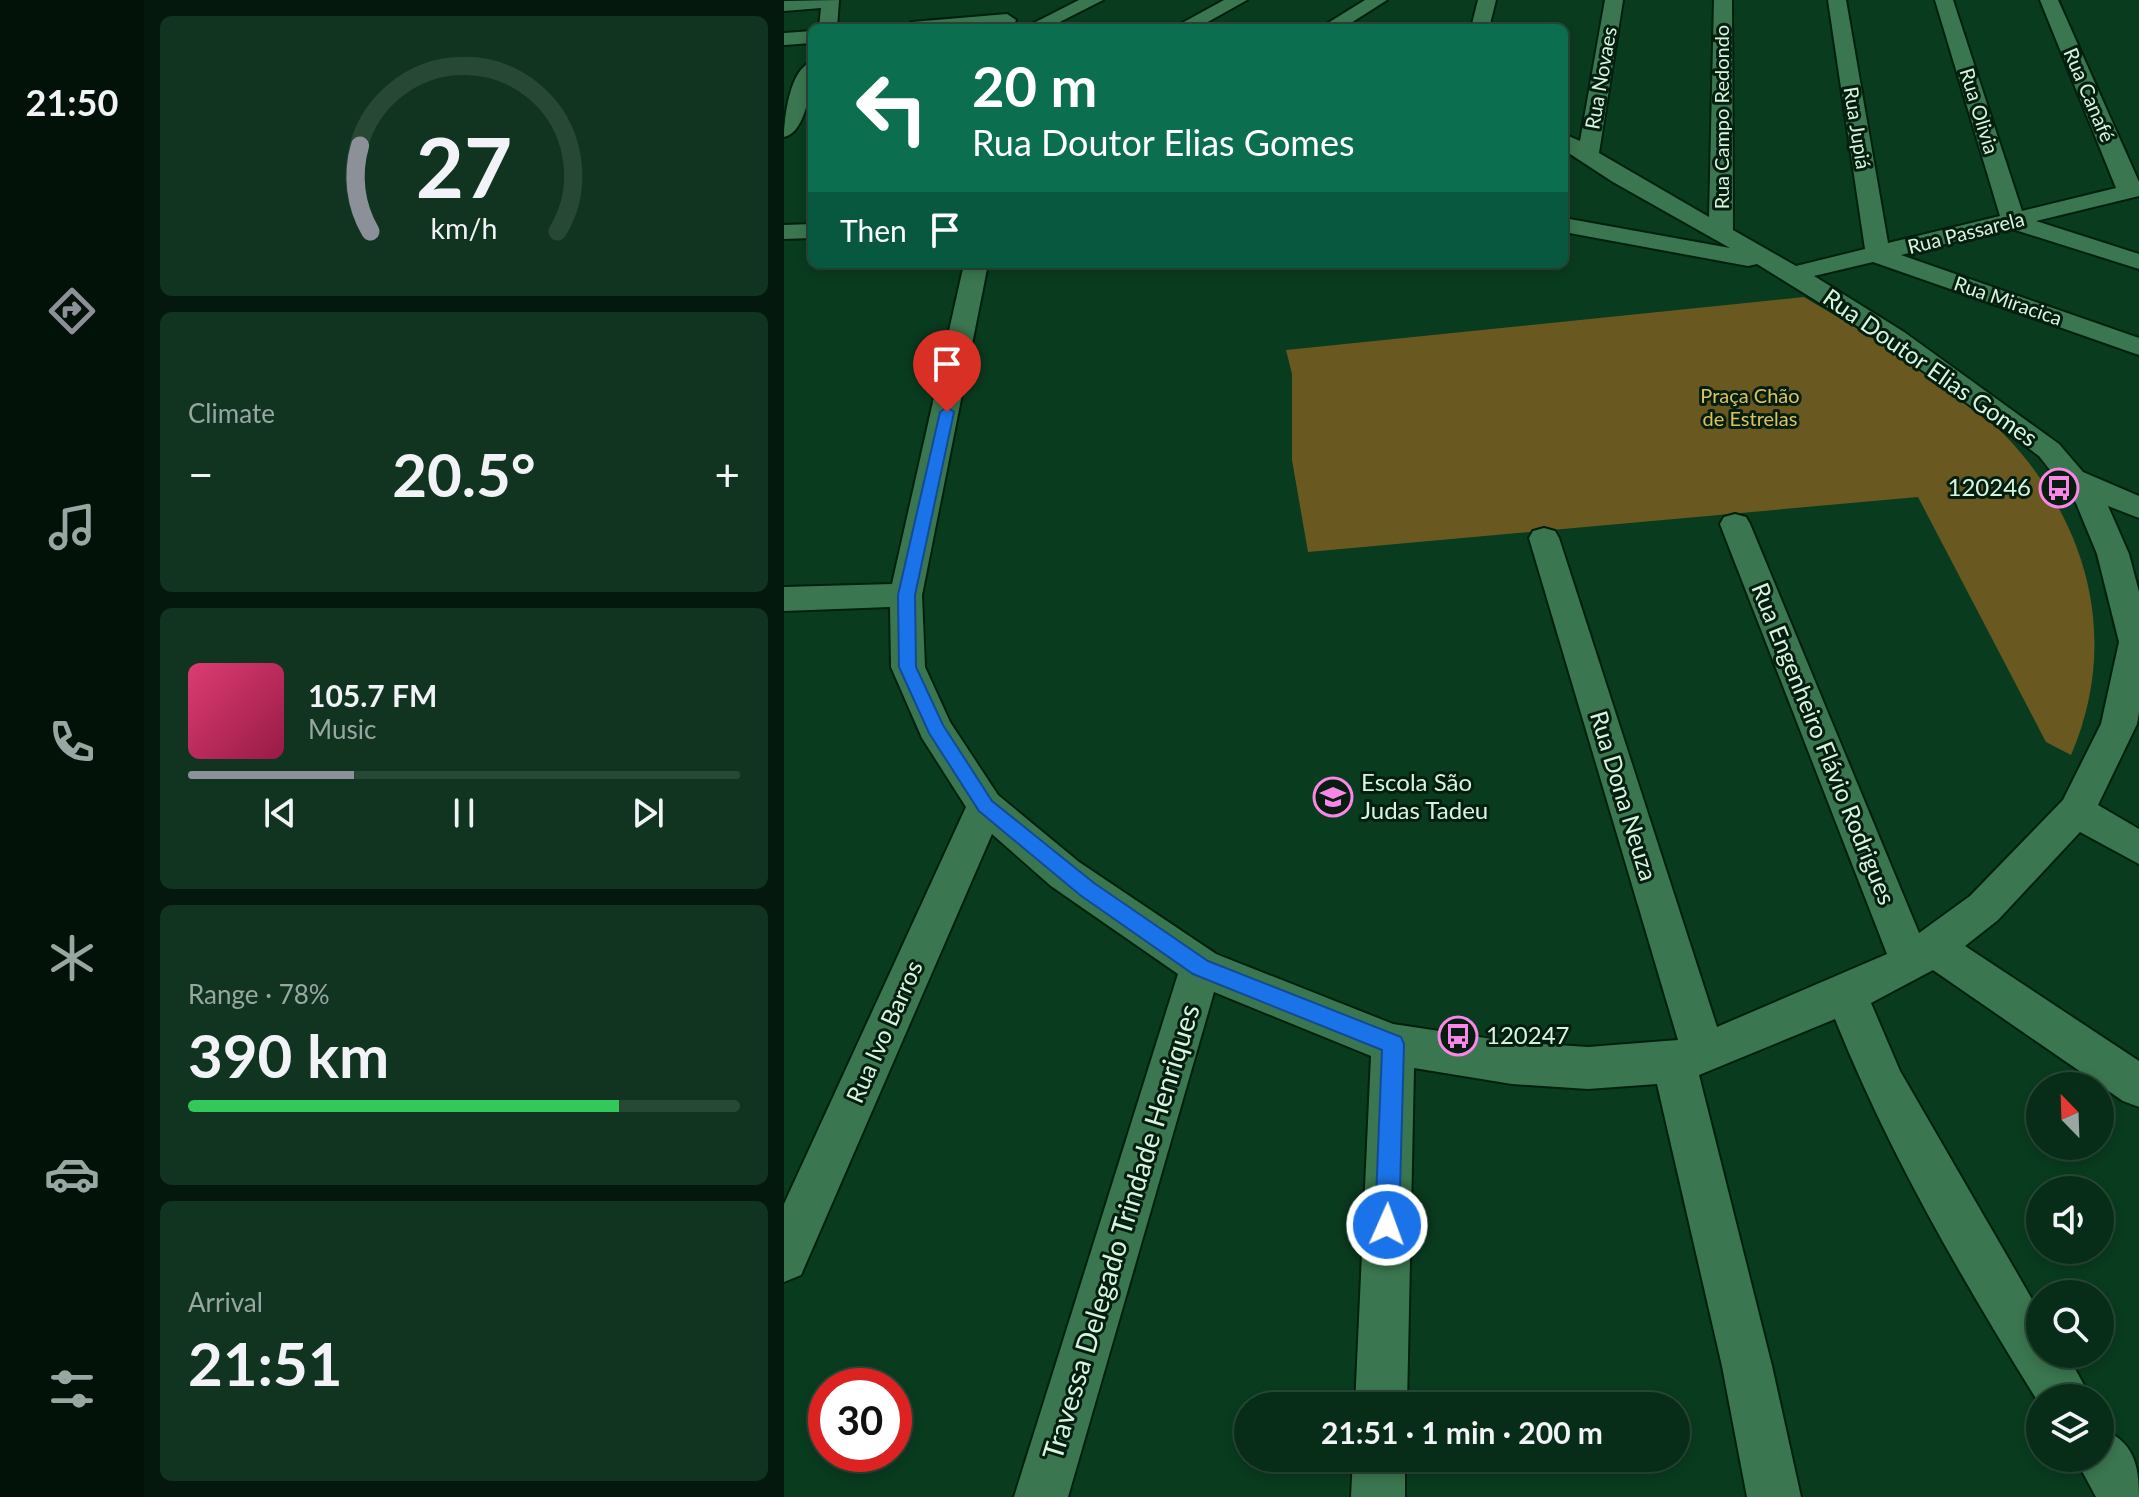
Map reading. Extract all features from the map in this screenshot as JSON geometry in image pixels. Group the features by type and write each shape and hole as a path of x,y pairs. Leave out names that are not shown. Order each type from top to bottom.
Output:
{"street":[{"path":"1042,24 1094,0"},
{"path":"1190,24 1238,0"},
{"path":"1336,24 1378,0"},
{"path":"1480,24 1487,0"},
{"name":"Rua Novaes","path":"1588,156 1614,0"},
{"name":"Rua Campo Redondo","path":"1721,233 1723,0"},
{"name":"Rua Jupiá","path":"1837,0 1878,255"},
{"name":"Rua Olivia","path":"1944,0 2014,222"},
{"name":"Rua Canafé","path":"2049,0 2134,190"},
{"path":"784,6 831,2 828,24"},
{"path":"944,24 1007,16"},
{"path":"784,39 808,37"},
{"path":"784,131 808,77"},
{"name":"Rua Doutor Elias Gomes","path":"975,268 906,595 908,667 935,728 985,806 1065,874 1201,967 1393,1044 1512,1063 1588,1068 1689,1057 1846,994 1922,955 1984,908 2076,811 2119,724 2137,662 2136,642 2113,554 2090,500 2049,450 1969,389 1785,269 1568,143"},
{"name":"Rua Passarela","path":"1785,269 1878,255 2134,190"},
{"path":"2014,222 2139,262"},
{"path":"1568,226 1785,269"},
{"path":"784,232 808,231"},
{"name":"Rua Miracica","path":"1878,255 2139,347"},
{"path":"2076,480 2139,508"},
{"name":"Rua Engenheiro Flávio Rodrigues","path":"1735,524 1922,955"},
{"name":"Rua Dona Neuza","path":"1544,538 1689,1057 1774,1497"},
{"path":"784,599 906,595"},
{"name":"Rua Ivo Barros","path":"784,1258 985,806"},
{"path":"2076,811 2139,848"},
{"path":"1922,955 2139,1086"},
{"name":"Travessa Delegado Trindade Henriques","path":"1041,1497 1201,967"},
{"path":"1846,994 1897,1111 1998,1292 2056,1384"},
{"path":"1381,1392 1393,1044"},
{"path":"1378,1497 1379,1472"},
{"path":"2111,1472 2127,1497"}],"green space":[{"name":"Praça Chão de Estrelas","path":"1804,297 1937,378 1978,410 2014,445 2043,483 2067,524 2083,568 2093,613 2094,660 2087,707 2071,755 2046,742 1918,497 1308,552 1292,460 1292,374 1286,350"}],"place":[{"name":"120246","path":"2059,488"},
{"name":"Escola São Judas Tadeu","path":"1333,797"},
{"name":"120247","path":"1458,1036"}],"route":[{"path":"947,412 916,562 906,595 908,667 935,728 985,806 1065,874 1201,967 1393,1044 1387,1225"}]}
